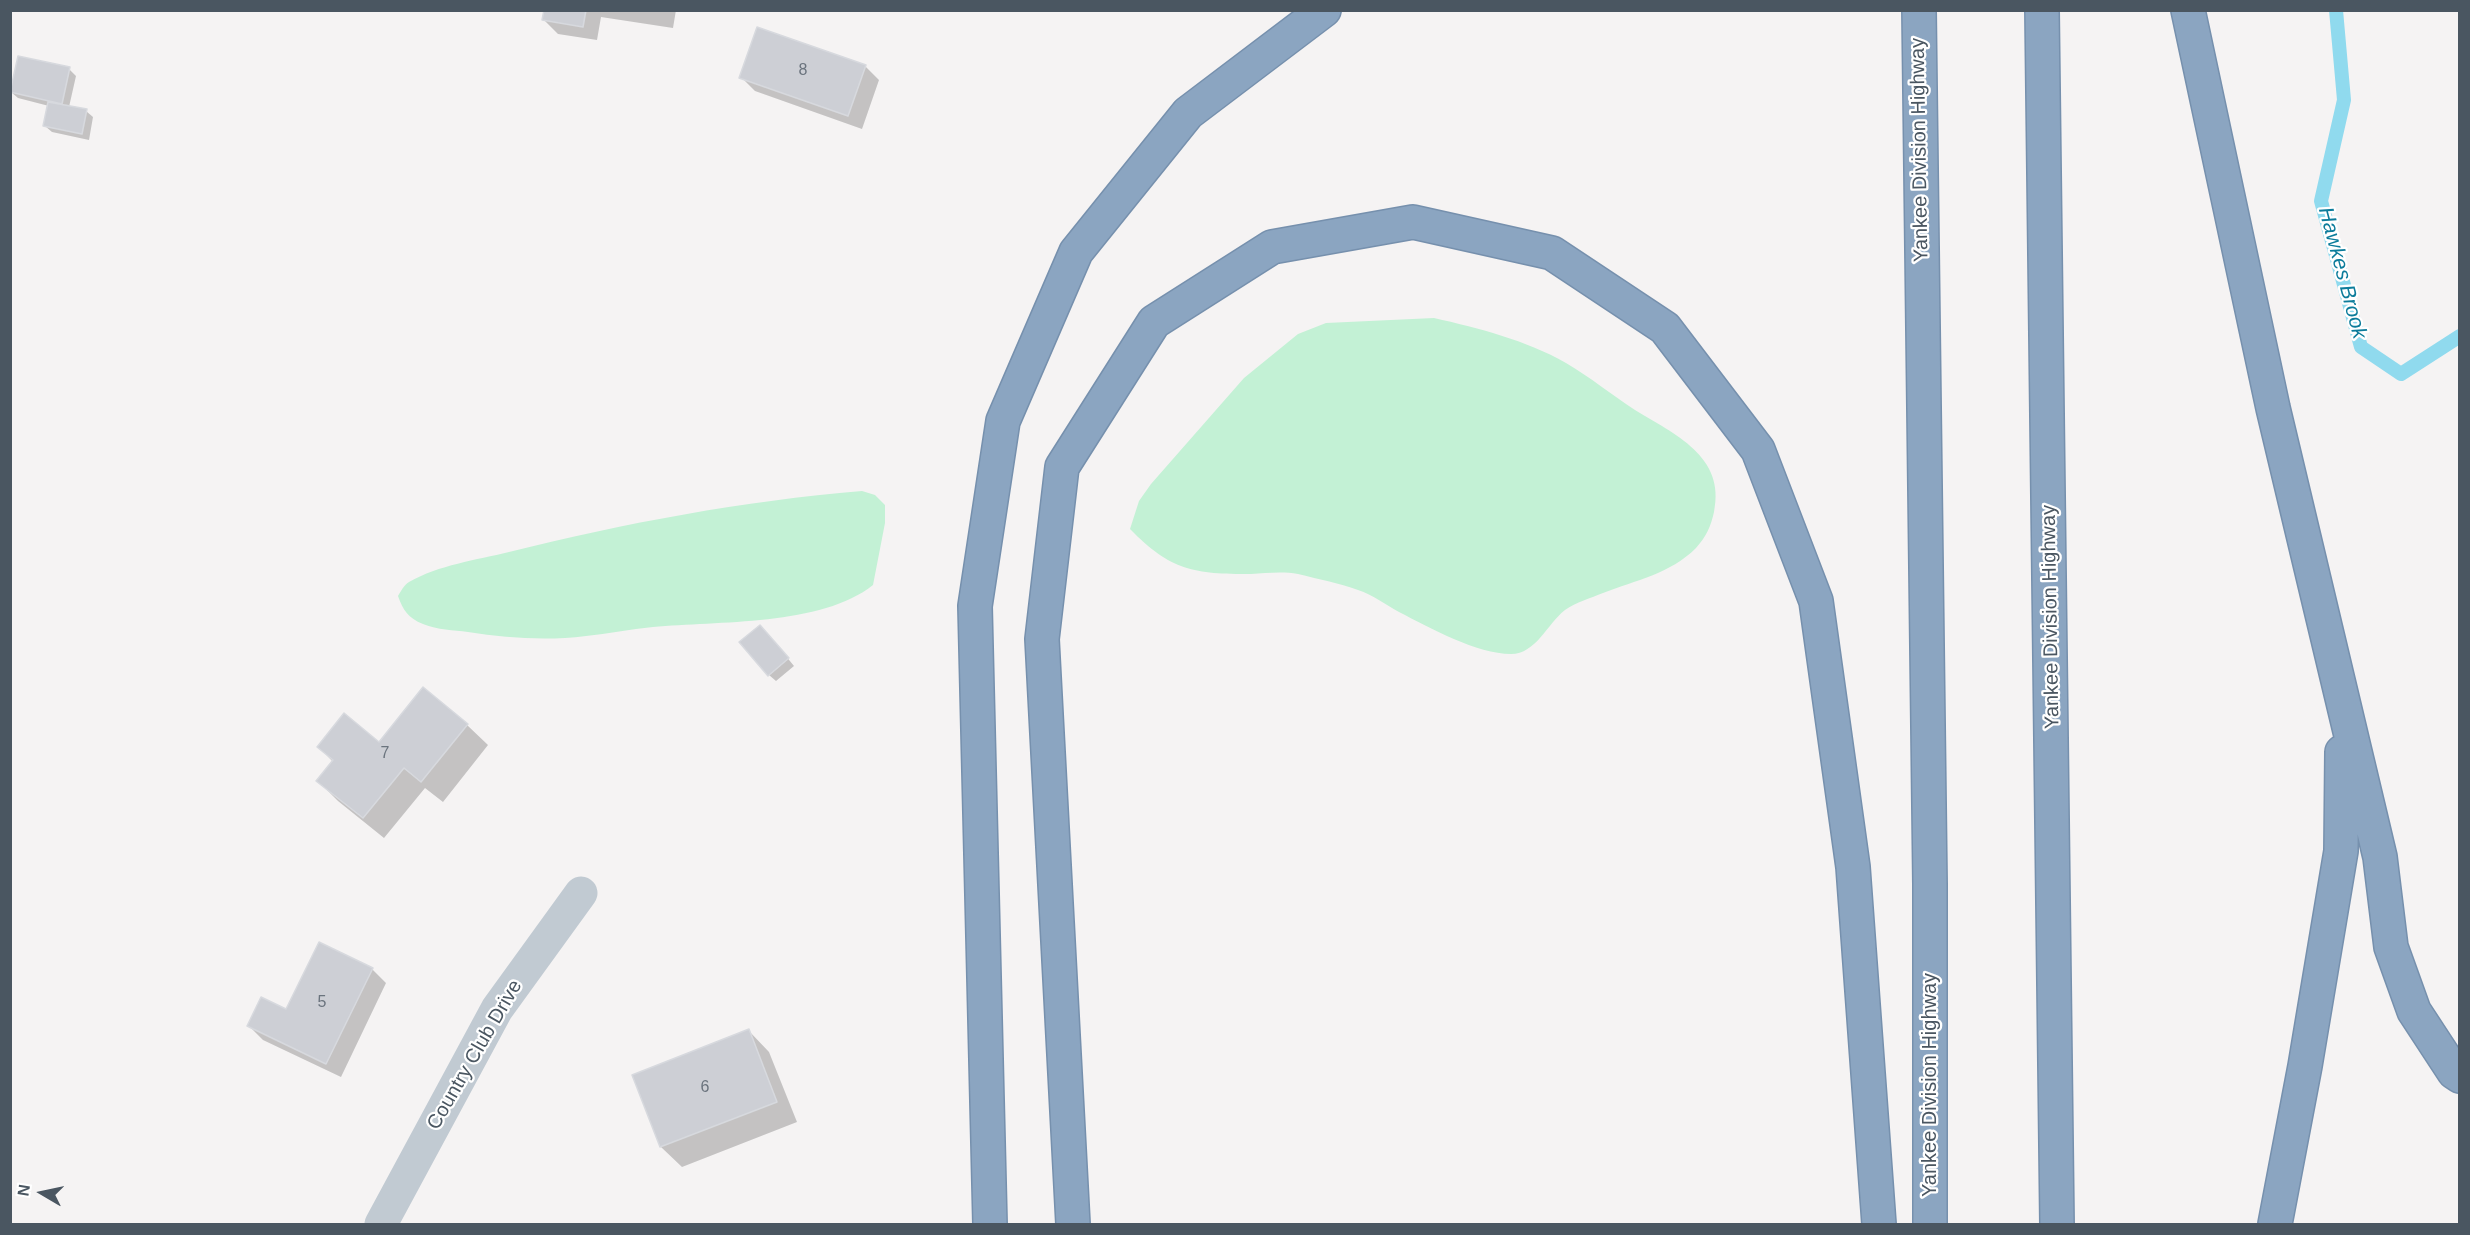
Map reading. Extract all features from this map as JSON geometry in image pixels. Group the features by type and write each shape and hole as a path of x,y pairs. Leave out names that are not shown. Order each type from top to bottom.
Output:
{"highway":[{"path":"990,1224 975,606 1003,421 1076,252 1188,113 1324,10"},
{"name":"Yankee Division Highway","path":"1919,10 1930,884 1930,1224"},
{"name":"Yankee Division Highway","path":"2042,10 2057,1222"},
{"path":"2188,10 2273,408 2380,857 2391,947 2414,1011 2454,1072 2460,1076"},
{"path":"1073,1224 1042,639 1062,467 1154,322 1272,247 1413,222 1552,253 1655,321 1665,328 1758,450 1816,601 1853,867 1879,1224"},
{"path":"2275,1224 2305,1066 2341,851 2343,703"}],"street":[{"name":"Country Club Drive","path":"381,1224 497,1009 580,893"}],"green space":[{"path":"1434,318 1502,336 1551,355 1584,374 1694,449 1705,461 1716,493 1711,522 1696,548 1664,570 1569,607 1534,644 1520,653 1511,654 1484,650 1454,639 1369,595 1336,583 1292,573 1214,573 1184,567 1158,554 1130,529 1139,501 1151,484 1244,378 1298,334 1326,323"},
{"path":"862,491 875,495 885,505 885,523 873,585 852,598 798,615 737,622 653,627 571,638 527,638 446,630 429,626 410,616 398,596 407,583 433,571 553,541 684,514"}],"building":[{"path":"544,10 586,10 583,27 542,20"},
{"path":"757,27 866,65 848,116 739,78"},
{"path":"18,56 70,67 62,104 10,92"},
{"path":"48,102 87,109 82,134 43,126"},
{"path":"760,625 789,658 768,676 739,642"},
{"path":"423,687 468,724 421,782 404,768 363,818 316,781 333,760 317,747 344,713 379,742"},
{"path":"319,942 373,968 326,1064 247,1026 261,997 286,1009"},
{"path":"749,1029 777,1102 660,1147 632,1075"}],"waterway":[{"name":"Hawkes Brook","path":"2336,10 2344,100 2321,201 2361,347 2401,374 2460,336"}]}
